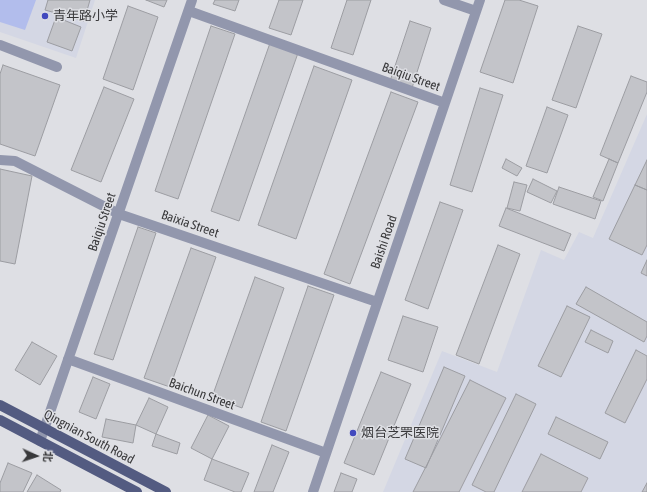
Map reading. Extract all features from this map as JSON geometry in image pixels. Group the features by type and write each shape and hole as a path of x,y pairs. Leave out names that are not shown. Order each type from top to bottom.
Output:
{"main road":[{"name":"Qingnian South Road","path":"0,405 166,492"},
{"name":"Qingnian South Road","path":"0,420 137,492"}],"street":[{"name":"Baiqiu Street","path":"40,441 192,0"},
{"path":"444,0 476,11"},
{"name":"Baishi Road","path":"313,492 480,0"},
{"name":"Baiqiu Street","path":"188,11 445,103"},
{"path":"0,45 57,67"},
{"name":"Baixia Street","path":"0,160 14,161 119,214 377,302"},
{"name":"Baichun Street","path":"68,359 326,453"}],"shaded area":[{"name":"青年路小学","path":"0,0 95,0 76,58 0,32"},
{"path":"0,0 36,0 25,30 0,22"},
{"path":"647,114 647,492 383,492 442,351 497,372 541,250 564,260 579,232 593,238"}],"building":[{"path":"48,0 90,0 84,21 45,10"},
{"path":"146,0 167,0 164,7"},
{"path":"215,0 239,0 235,11 213,4"},
{"path":"279,0 303,0 291,35 269,28"},
{"path":"347,0 371,0 353,55 331,48"},
{"path":"505,0 519,0 538,6 513,83 480,72"},
{"path":"128,6 158,17 133,90 103,79"},
{"path":"56,17 81,27 72,51 47,42"},
{"path":"410,21 431,28 412,88 390,81"},
{"path":"211,26 235,34 178,199 155,191"},
{"path":"578,26 602,34 576,108 552,100"},
{"path":"270,43 298,53 239,221 211,211"},
{"path":"3,65 60,85 35,156 0,144 0,74"},
{"path":"314,66 352,80 296,239 258,225"},
{"path":"631,76 647,82 647,92 618,163 600,155"},
{"path":"104,87 134,99 101,182 71,170"},
{"path":"480,88 503,95 472,192 450,185"},
{"path":"391,92 418,102 350,284 324,274"},
{"path":"547,107 568,115 547,173 526,166"},
{"path":"506,159 522,168 517,176 502,168"},
{"path":"609,159 618,163 603,201 593,197"},
{"path":"647,160 647,190 635,185"},
{"path":"0,169 32,176 15,264 0,261"},
{"path":"533,179 557,191 551,203 527,192"},
{"path":"514,182 527,185 520,211 507,208"},
{"path":"635,185 647,190 647,245 642,255 609,239"},
{"path":"559,187 601,201 595,219 553,204"},
{"path":"440,202 463,210 428,309 405,300"},
{"path":"506,208 571,234 564,251 499,226"},
{"path":"138,227 156,233 113,360 94,354"},
{"path":"498,245 520,254 479,364 456,355"},
{"path":"191,248 216,257 170,387 144,378"},
{"path":"647,260 647,276 641,273"},
{"path":"255,277 284,288 242,408 212,397"},
{"path":"308,286 334,295 286,431 261,422"},
{"path":"586,287 647,322 647,336 644,342 576,304"},
{"path":"567,306 590,317 561,377 538,366"},
{"path":"403,316 438,327 423,372 388,360"},
{"path":"591,330 613,341 608,353 585,342"},
{"path":"32,342 57,356 40,385 15,370"},
{"path":"636,350 647,356 647,379 625,423 605,413"},
{"path":"444,367 465,376 426,468 405,459"},
{"path":"381,372 411,384 374,475 344,463"},
{"path":"93,377 110,384 96,419 79,412"},
{"path":"470,380 506,398 459,492 413,492"},
{"path":"516,394 536,404 494,492 486,492 472,485"},
{"path":"149,398 168,407 156,434 136,425"},
{"path":"208,415 229,426 212,459 191,448"},
{"path":"556,417 608,442 600,459 548,434"},
{"path":"106,419 136,425 133,443 102,437"},
{"path":"156,434 180,443 177,454 152,446"},
{"path":"272,445 289,452 273,492 254,492"},
{"path":"541,454 588,478 581,492 522,492"},
{"path":"212,459 249,473 241,492 235,492 204,480"},
{"path":"8,463 32,473 23,492 0,492 0,483"},
{"path":"341,473 357,479 352,492 334,492"},
{"path":"37,475 61,490 60,492 27,492"},
{"path":"647,483 647,492 642,492"}],"place":[{"name":"青年路小学","path":"45,16"},
{"name":"烟台芝罘医院","path":"353,433"}]}
